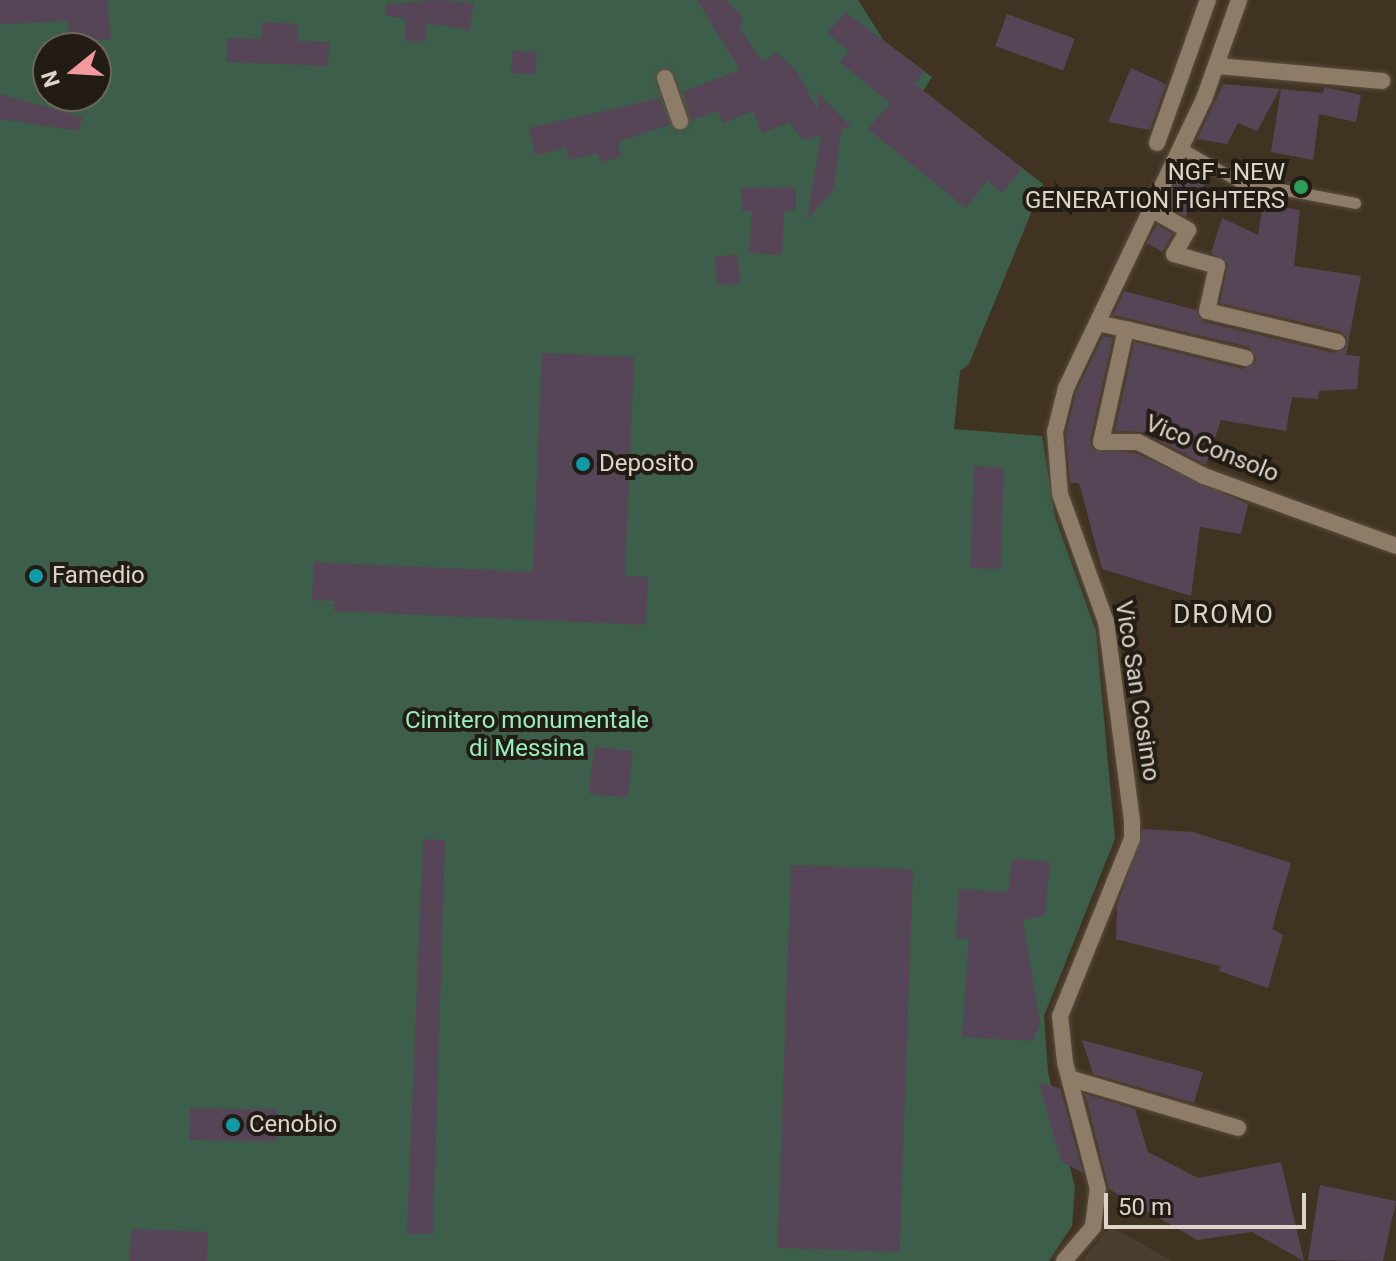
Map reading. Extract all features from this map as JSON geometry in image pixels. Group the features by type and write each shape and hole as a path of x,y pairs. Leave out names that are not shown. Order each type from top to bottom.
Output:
{"street":[{"path":"1157,143 1208,0"},
{"name":"Vico San Cosimo","path":"1064,1261 1093,1227 1098,1208 1095,1166 1072,1079 1060,1016 1132,839 1132,821 1106,622 1065,513 1054,453 1059,408 1218,66 1239,0"},
{"path":"1218,66 1382,81"},
{"path":"665,78 680,121"},
{"path":"1151,209 1188,230 1174,254 1217,266 1207,311 1337,342"},
{"path":"1097,323 1246,358"},
{"name":"Vico Consolo","path":"1126,329 1101,442 1138,442 1204,476 1396,546"},
{"path":"1072,1079 1238,1128"}],"lane":[{"path":"1181,148 1238,181 1355,203"}],"shaded area":[{"path":"1110,1226 1172,1261 1082,1261"}],"green space":[{"name":"Cimitero monumentale di Messina","path":"0,0 858,0 884,41 932,77 923,91 1043,184 969,364 960,371 954,429 1042,436 1055,517 1096,631 1115,839 1044,1016 1048,1072 1075,1188 1072,1226 1049,1261 0,1261"}],"building":[{"path":"0,0 107,0 110,32 69,32 68,21 0,24"},
{"path":"437,0 474,3 469,30 426,23 426,41 405,41 405,19 385,15 386,4"},
{"path":"697,0 726,0 744,19 739,26 762,62 777,52 797,72 818,110 818,93 851,127 841,129 834,188 807,220 821,135 803,140 789,122 762,133 753,111 723,123 718,111 691,120 682,92 740,70"},
{"path":"845,12 924,71 915,84 1022,168 1002,193 987,181 966,208 868,129 890,103 840,62 849,51 828,33"},
{"path":"1007,14 1075,39 1063,71 995,46"},
{"path":"262,22 298,24 298,41 329,42 328,66 227,62 227,38 261,39"},
{"path":"513,50 537,52 535,75 511,73"},
{"path":"1131,68 1166,84 1150,130 1108,122"},
{"path":"1223,84 1280,89 1257,131 1238,123 1227,144 1197,139"},
{"path":"1324,87 1361,95 1356,122 1319,114 1313,160 1271,152 1281,89 1323,93"},
{"path":"0,94 32,103 32,112 64,112 82,117 79,131 0,119"},
{"path":"660,98 670,125 618,142 621,157 600,162 598,153 569,160 566,148 535,155 529,128"},
{"path":"1187,163 1209,176 1185,217 1163,203"},
{"path":"796,187 796,210 784,211 782,255 749,253 752,211 742,211 741,188"},
{"path":"1263,204 1300,210 1294,266 1361,276 1346,355 1360,356 1357,389 1319,391 1318,399 1292,397 1286,431 1221,420 1206,465 1143,432 1115,431 1134,342 1243,369 1257,360 1249,347 1113,315 1124,291 1196,310 1204,322 1334,353 1345,349 1347,338 1340,331 1220,303 1228,264 1211,253 1222,218 1258,235"},
{"path":"1157,225 1173,234 1163,252 1147,243"},
{"path":"738,255 740,284 717,286 715,257"},
{"path":"1103,336 1113,338 1090,440 1094,450 1135,453 1248,504 1241,534 1200,527 1191,596 1102,569 1079,483 1070,483 1066,433 1076,392"},
{"path":"542,353 634,357 625,576 648,577 646,625 334,611 335,601 312,600 314,562 533,572"},
{"path":"974,466 1004,467 1000,569 970,568"},
{"path":"594,747 633,751 628,798 589,794"},
{"path":"1143,829 1193,832 1291,863 1272,929 1283,935 1268,988 1219,971 1220,966 1116,939 1117,906"},
{"path":"423,839 445,840 433,1234 407,1234"},
{"path":"1012,859 1050,862 1045,915 1023,920 1040,1024 1033,1041 962,1037 969,939 956,938 959,889 1008,892"},
{"path":"791,865 913,869 900,1252 778,1248"},
{"path":"1082,1040 1203,1072 1194,1103 1093,1074"},
{"path":"1039,1083 1060,1088 1083,1173 1061,1161"},
{"path":"1085,1094 1135,1109 1148,1152 1198,1178 1281,1162 1304,1261 1252,1232 1197,1240 1109,1189"},
{"name":"Cenobio","path":"190,1108 277,1110 276,1142 189,1140"},
{"path":"1320,1185 1396,1201 1383,1261 1308,1260"},
{"path":"131,1229 208,1232 207,1261 130,1261"}],"place":[{"name":"NGF - NEW GENERATION FIGHTERS","path":"1301,187"},
{"name":"Deposito","path":"583,464"},
{"name":"Famedio","path":"36,576"},
{"name":"Cenobio","path":"233,1125"}],"district":[{"name":"DROMO","path":"1224,615"}]}
